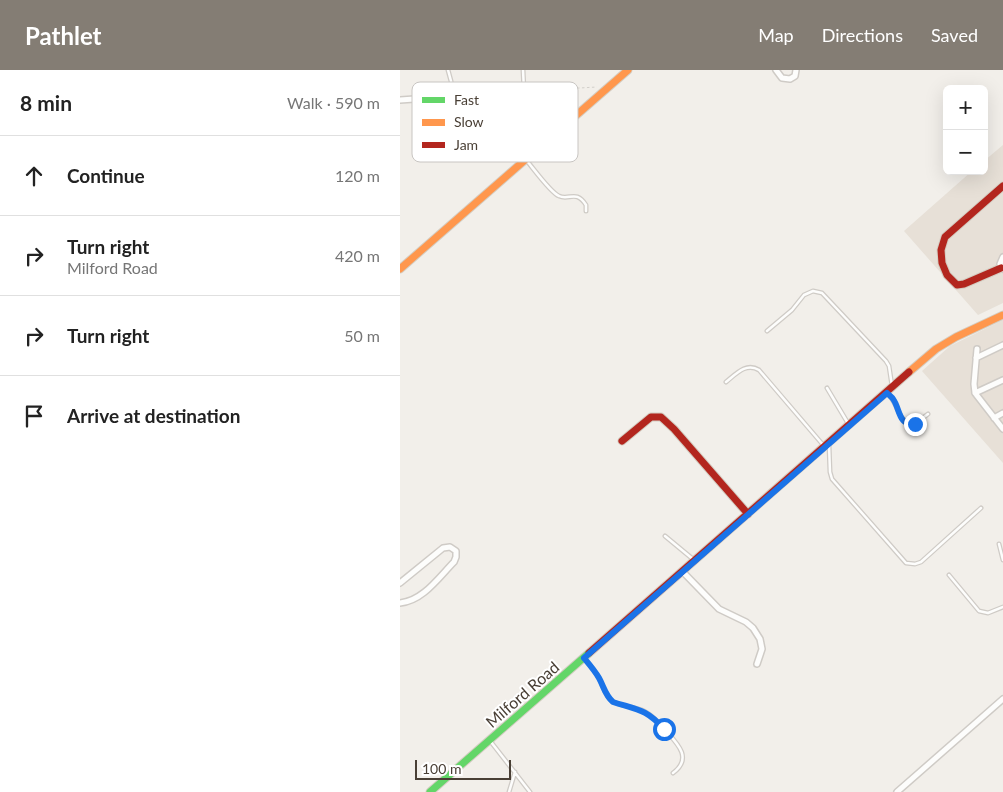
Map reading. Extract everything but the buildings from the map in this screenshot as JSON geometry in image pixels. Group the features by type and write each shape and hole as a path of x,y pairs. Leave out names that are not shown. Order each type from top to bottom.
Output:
{"street":[{"path":"578,115 628,70"},
{"path":"776,70 782,78 788,79 795,76 796,70"},
{"path":"400,269 524,162"},
{"path":"1003,186 945,237 941,246 940,262 943,270 957,285 1002,269 1000,260 1003,257"},
{"name":"Milford Road","path":"430,792 920,363 949,341 1003,315"},
{"path":"976,358 1003,345"},
{"path":"977,349 975,393 1003,428"},
{"path":"975,393 1003,380"},
{"path":"994,418 1003,413"},
{"path":"622,441 651,417 661,417 674,429 748,514"},
{"path":"400,583 443,548 450,547 456,551 454,562 422,595 410,602 400,602"},
{"path":"682,571 719,609 746,622 753,628 760,639 762,649 757,664"},
{"path":"897,792 1003,699"}],"lane":[{"path":"528,162 558,196 579,197 586,205 586,211"},
{"path":"767,331 792,310 804,296 813,291 822,293 886,361 890,391 901,418 908,424 915,424 928,414"},
{"path":"726,382 747,367 754,367 759,370 827,445 832,479 906,563 915,564 921,562 981,508"},
{"path":"826,388 850,425"},
{"path":"664,536 695,561"},
{"path":"999,544 1003,560"},
{"path":"949,575 979,612 988,613 1003,607"},
{"path":"584,658 599,678 604,691 610,699 650,714 676,743 681,751 683,760 681,766 673,773"},
{"path":"490,741 530,792"},
{"path":"509,792 515,772"}],"path":[{"path":"578,88 611,86"}],"shaded area":[{"path":"1003,145 1003,303 978,315 904,231 967,175 988,175 988,158"},
{"path":"1003,320 1003,463 922,371 950,346"}],"traffic: fast":[{"path":"430,792 589,653"}],"traffic: slow":[{"path":"578,114 628,70"},
{"path":"400,269 523,162"},
{"path":"909,372 936,349 956,337 1003,315"}],"traffic: jam":[{"path":"1001,268 964,284 957,285 947,275 942,263 941,250 945,237 1003,186"},
{"path":"589,653 909,372"},
{"path":"622,441 651,417 661,417 674,429 748,514"}],"route":[{"path":"664,729 650,714 637,708 613,702 607,696 599,678 584,658 887,393 895,402 901,418 908,424 915,424"}]}
